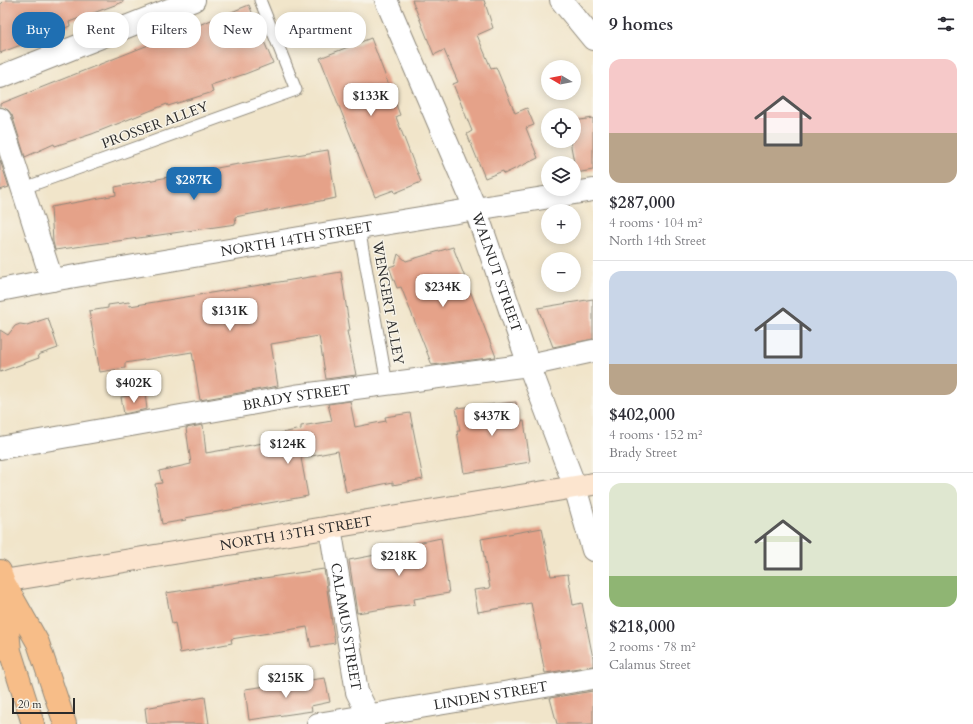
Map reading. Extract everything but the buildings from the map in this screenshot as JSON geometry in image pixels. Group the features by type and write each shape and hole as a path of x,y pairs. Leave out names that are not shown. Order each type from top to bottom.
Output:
{"main road":[{"name":"NORTH 13TH STREET","path":"1,578 330,527 584,485"},
{"path":"1,578 10,651 34,724"},
{"path":"1,578 38,643 65,724"}],"street":[{"path":"0,77 194,0"},
{"name":"WALNUT STREET","path":"386,0 475,208 529,364 584,485 593,550"},
{"path":"561,0 593,39"},
{"path":"0,119 24,188 52,280"},
{"name":"NORTH 14TH STREET","path":"0,290 475,208 593,190"},
{"name":"BRADY STREET","path":"0,448 295,396 529,364 593,351"},
{"name":"CALAMUS STREET","path":"330,527 357,692 370,720"},
{"name":"LINDEN STREET","path":"318,724 370,720 593,678"}],"lane":[{"name":"PROSSER ALLEY","path":"24,188 296,90 260,0"},
{"name":"WENGERT ALLEY","path":"359,228 387,384"}]}
